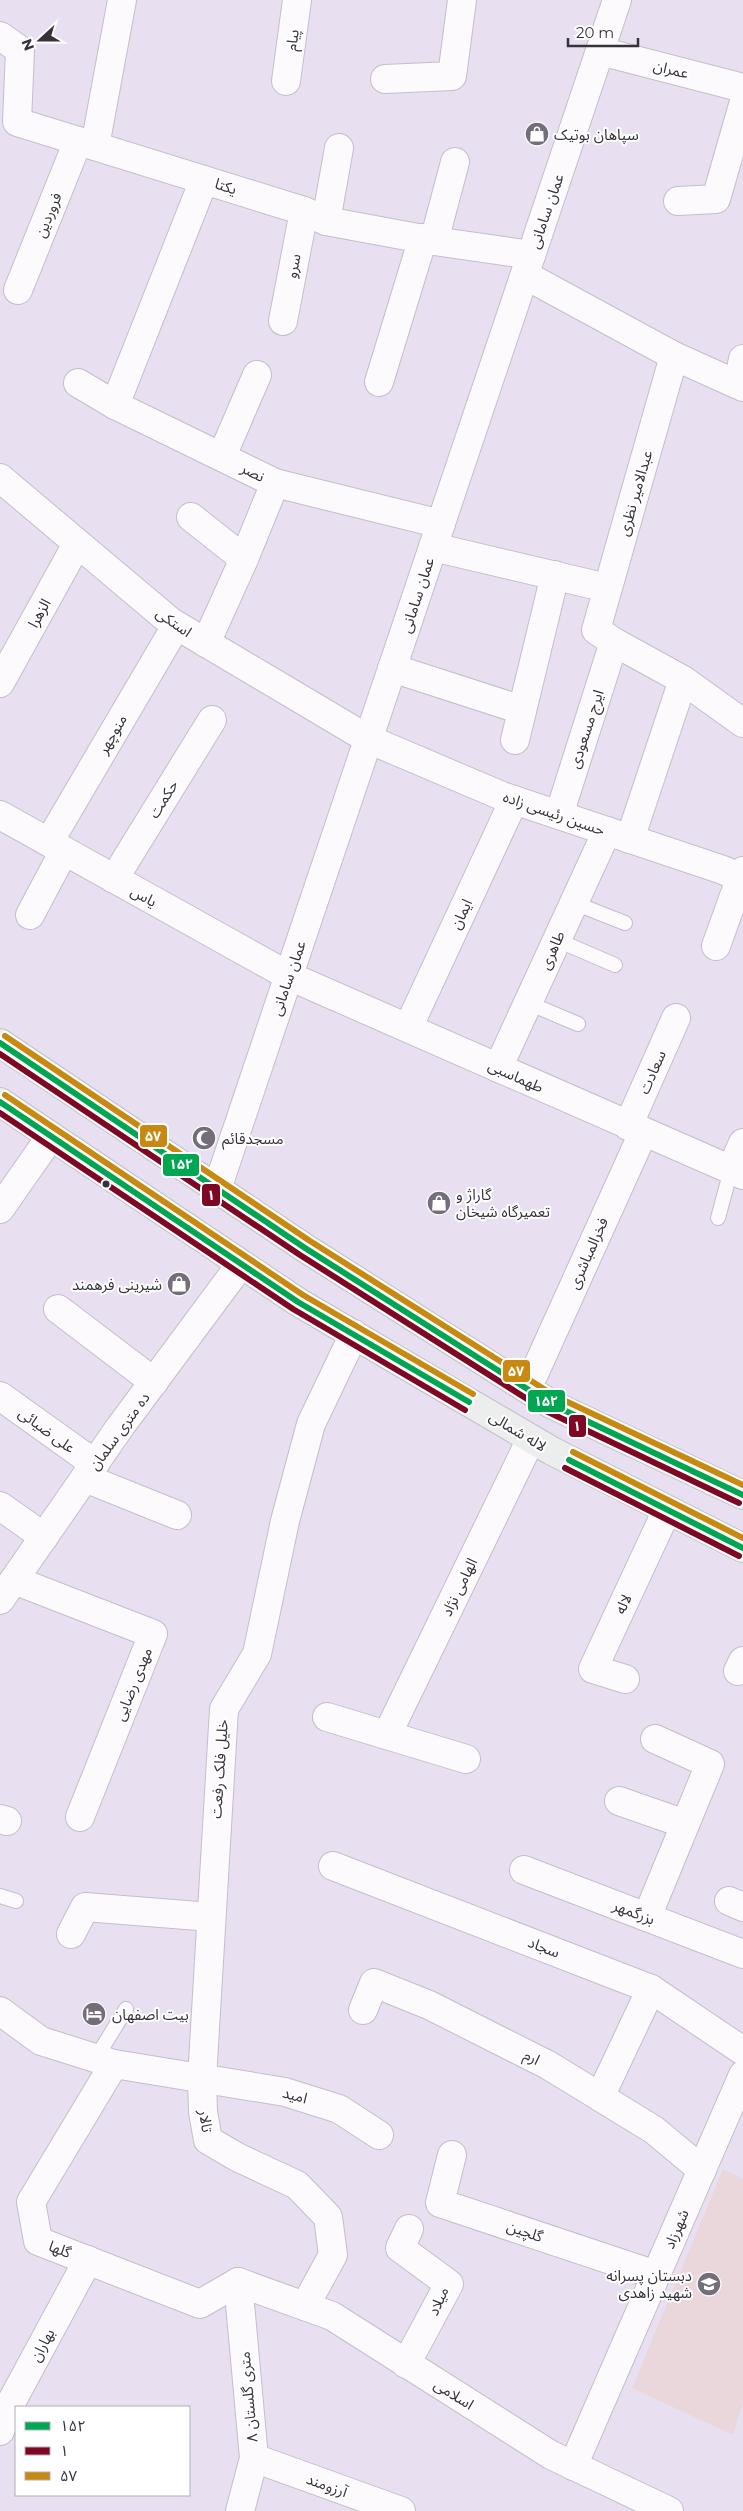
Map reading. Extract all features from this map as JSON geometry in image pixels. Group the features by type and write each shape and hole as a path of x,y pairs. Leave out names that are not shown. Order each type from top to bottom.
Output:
{"main road":[{"path":"0,1044 305,1248 551,1404 743,1495"},
{"name":"لاله شمالی","path":"0,1102 298,1302 531,1439 743,1548"}],"street":[{"name":"فروردین","path":"18,290 87,144 122,0"},
{"name":"پیام","path":"286,81 298,0"},
{"path":"385,79 452,76 462,0"},
{"name":"عمان سامانی","path":"217,1189 617,0"},
{"name":"یکتا","path":"0,36 20,50 17,122 315,216 428,240 528,265"},
{"name":"عمران","path":"600,51 743,88"},
{"path":"678,201 716,199 743,105"},
{"name":"سرو","path":"283,321 315,216 339,148"},
{"path":"379,382 455,162"},
{"path":"116,405 204,180"},
{"path":"528,265 674,356 741,377"},
{"name":"عبدالامیر نظری","path":"605,636 607,588 674,356"},
{"path":"222,456 257,375"},
{"name":"نصر","path":"78,383 116,405 275,483 555,575 607,588"},
{"name":"استکی","path":"1,481 176,626 368,739"},
{"path":"206,643 244,559 275,483"},
{"path":"191,517 244,559"},
{"name":"الزهرا","path":"0,683 77,544"},
{"path":"514,740 555,575"},
{"name":"منوچهر","path":"30,915 56,847 176,626"},
{"path":"605,636 683,680 743,721"},
{"name":"ایرج مسعودی","path":"559,815 605,636"},
{"path":"392,668 522,710"},
{"name":"طاهری","path":"498,1068 574,903 618,835 683,680"},
{"name":"حکمت","path":"114,879 212,720"},
{"name":"حسین رئیسی زاده","path":"368,739 514,800 742,876"},
{"name":"ایمان","path":"408,1028 514,800"},
{"name":"یاس","path":"0,816 289,976"},
{"path":"716,946 742,876"},
{"name":"طهماسبی","path":"289,976 737,1172"},
{"name":"سعادت","path":"636,1129 676,1018"},
{"name":"فخرالمباشری","path":"534,1374 636,1129"},
{"path":"0,1209 51,1136"},
{"path":"737,1172 743,1143"},
{"name":"ده متری سلمان","path":"7,1590 90,1471 241,1264"},
{"path":"58,1309 154,1382"},
{"name":"خلیل فلک رفعت","path":"202,2079 224,1709 257,1654 284,1521 311,1424 354,1334"},
{"name":"علی ضیائی","path":"0,1396 90,1471 177,1515"},
{"name":"الهامی نژاد","path":"387,1735 531,1439"},
{"path":"0,1506 44,1538"},
{"name":"لاله","path":"625,1679 593,1669 667,1510"},
{"name":"مهدی رضایی","path":"7,1590 153,1634 80,1817"},
{"path":"327,1716 466,1759"},
{"path":"647,1917 710,1764 655,1740"},
{"path":"619,1801 685,1824"},
{"name":"سجاد","path":"333,1866 651,1989 743,2051"},
{"name":"بزرگمهر","path":"524,1870 743,1954"},
{"path":"71,1934 85,1907 211,1917"},
{"name":"ارم","path":"363,2010 374,1983 429,2005 522,2052 600,2097 654,2130 702,2170"},
{"path":"600,2097 651,1989"},
{"path":"0,2011 41,2041 105,2061 202,2079"},
{"name":"گلها","path":"105,2061 31,2202 38,2241 200,2304 238,2282"},
{"name":"شهرزاد","path":"573,2466 743,2075"},
{"name":"امید","path":"202,2079 285,2092 339,2109 379,2135"},
{"name":"تالار","path":"202,2079 203,2112 208,2140 237,2157 297,2185 328,2217 333,2254 304,2306"},
{"name":"گلچین","path":"452,2155 440,2203 656,2275"},
{"name":"میلاد","path":"406,2364 449,2284 400,2248 409,2229"},
{"name":"بهاران","path":"0,2431 7,2410 88,2260"},
{"name":"اسلامی","path":"238,2282 332,2316 550,2455 668,2511"},
{"name":"۸ متری گلستان","path":"238,2282 254,2458 240,2511"},
{"name":"آرزومند","path":"254,2458 401,2511"}],"lane":[{"path":"574,903 625,923"},
{"path":"557,940 615,964"},
{"path":"528,1003 578,1024"},
{"path":"718,1218 737,1172"},
{"path":"0,1896 16,1900"},
{"path":"105,2061 126,2009"}],"shaded area":[{"name":"دبستان پسرانه شهید زاهدی","path":"723,2169 743,2179 743,2403 733,2435 632,2388"}],"transit line":[{"name":"۵۷","path":"5,1036 310,1241 555,1396 743,1485"},
{"name":"۱۵۲","path":"0,1043 305,1248 551,1404 743,1495"},
{"name":"۱","path":"0,1054 300,1255 546,1411 739,1503"},
{"name":"۵۷","path":"5,1095 303,1295 473,1394"},
{"name":"۱۵۲","path":"0,1102 298,1302 469,1402"},
{"name":"۱","path":"0,1113 293,1309 465,1410"},
{"name":"۵۷","path":"573,1452 743,1538"},
{"name":"۱۵۲","path":"569,1460 743,1548"},
{"name":"۱","path":"565,1468 739,1556"}],"place":[{"name":"سپاهان بوتیک","path":"537,134"},
{"name":"مسجدقائم","path":"204,1138"},
{"name":"گاراژ و تعمیرگاه شیخان","path":"439,1203"},
{"name":"شیرینی فرهمند","path":"179,1284"},
{"name":"بيت اصفهان","path":"94,2014"},
{"name":"دبستان پسرانه شهید زاهدی","path":"709,2284"}]}
